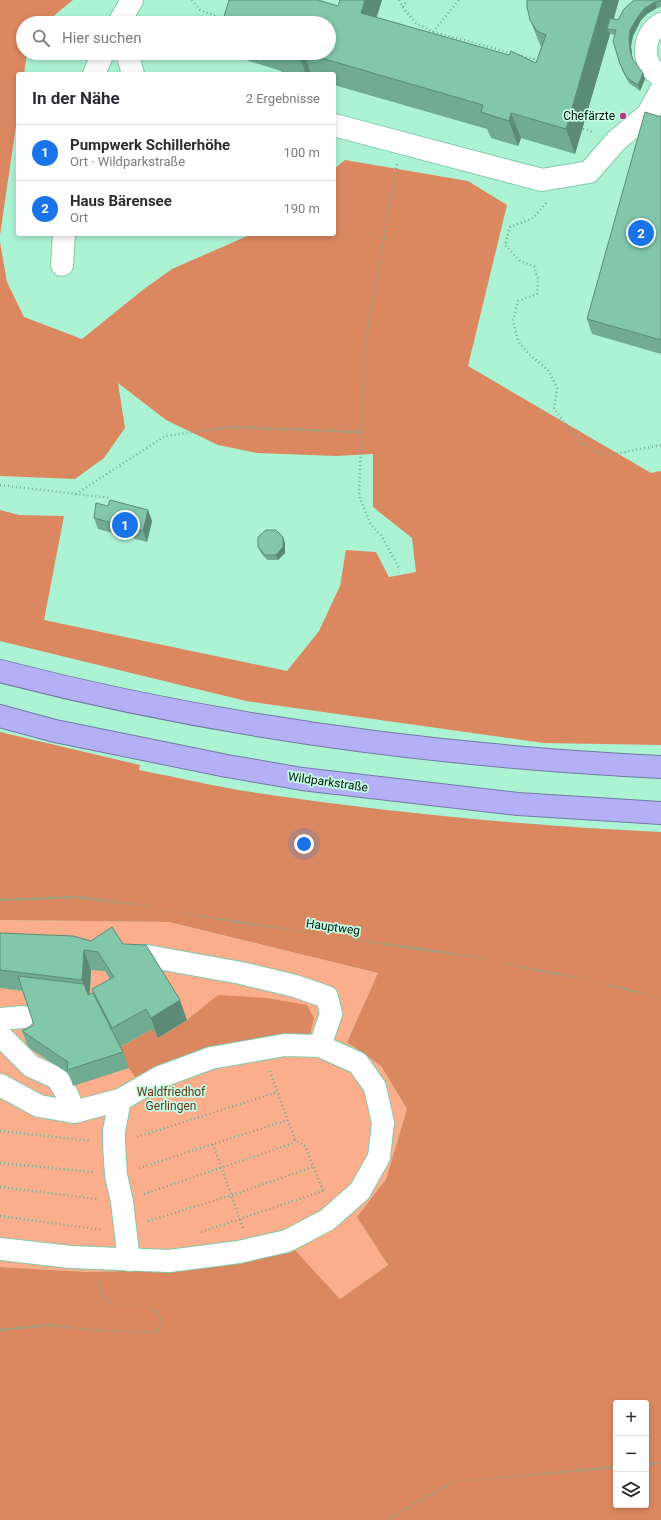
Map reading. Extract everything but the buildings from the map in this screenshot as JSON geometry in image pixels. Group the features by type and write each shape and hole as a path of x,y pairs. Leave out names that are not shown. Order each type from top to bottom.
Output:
{"highway":[{"path":"0,671 64,688 241,723 386,744 572,762 661,767"},
{"name":"Wildparkstraße","path":"0,716 55,731 204,762 302,779 518,804 661,813"}],"lane":[{"path":"123,16 132,0"},
{"path":"661,24 652,32 647,41 646,50 647,60 651,68 661,76"},
{"path":"95,72 100,60"},
{"path":"129,60 132,72"},
{"path":"336,126 542,180 588,172 616,141 648,114 661,90"},
{"path":"62,265 64,236"},
{"path":"147,956 240,973 287,984 327,997 331,1014 320,1046"},
{"path":"0,1019 23,1017"},
{"path":"0,1035 31,1066 57,1078 67,1094 80,1110 114,1137"},
{"path":"0,1086 38,1106 80,1110 120,1100 160,1077 211,1058 285,1045 320,1046 358,1063 375,1087 383,1123 379,1157 360,1191 327,1220 287,1241 248,1250 169,1261 71,1257 0,1249"},
{"path":"120,1100 114,1137 116,1175 122,1202 129,1260"}],"path":[{"path":"192,0 200,10 215,16"},
{"path":"400,0 403,8 416,23 433,32 541,61"},
{"path":"403,8 406,0"},
{"path":"433,32 459,0"},
{"path":"532,66 534,59"},
{"path":"400,570 381,535 371,525 359,496 365,345 401,142"},
{"path":"549,200 533,218 510,228 505,246 520,261 534,266 538,280 537,294 518,301 513,321 518,341 528,353 549,371 557,388 554,409 580,442 605,456 661,444"},
{"path":"76,494 165,436 230,427 362,432"},
{"path":"0,485 110,498"},
{"name":"Hauptweg","path":"0,900 76,897 138,905 250,924 473,957 599,982 661,999"},
{"path":"262,1048 295,1140 305,1146 333,1215"},
{"path":"0,1131 114,1137 278,1092"},
{"path":"0,1162 116,1175 288,1120"},
{"path":"0,1187 122,1202 291,1144 295,1140"},
{"path":"212,1144 240,1218 248,1250"},
{"path":"0,1216 125,1230 313,1167"},
{"path":"200,1232 323,1191"},
{"path":"0,1330 48,1326 129,1332 156,1332 162,1325 160,1316 152,1308 137,1305 121,1306 108,1301 101,1290 96,1258"},
{"path":"649,1464 661,1463"},
{"path":"387,1520 453,1482 613,1467"}],"green space":[{"name":"Waldfriedhof Gerlingen","path":"0,920 169,922 378,973 347,1042 381,1066 407,1109 386,1179 357,1217 388,1265 340,1299 292,1248 197,1269 88,1272 0,1267"}],"shaded area":[{"path":"0,0 73,0 54,16 16,16 16,60 26,60 24,72 16,72 16,126 0,235"},
{"path":"345,160 468,181 507,205 468,366 651,473 661,471 661,745 544,743 246,701 0,641 0,510 19,515 64,516 44,620 287,671 319,631 340,586 346,550 376,552 389,577 416,572 412,538 373,507 373,454 336,456 257,453 218,445 166,420 118,383 125,428 104,458 75,479 0,476 0,242 7,282 24,317 82,339 144,289 172,269 247,236 336,236 336,167"},
{"path":"0,732 140,765 139,770 264,794 462,818 661,832 661,1520 0,1520 0,1267 88,1272 197,1269 292,1247 340,1299 388,1265 357,1217 386,1179 407,1109 381,1066 347,1042 378,973 169,922 0,920"},
{"path":"218,995 267,998 307,1005 314,1018 310,1035 151,1076 135,1077 119,1048 153,1029 159,1038 187,1020"}],"place":[{"name":"Chefärzte","path":"623,116"},
{"name":"Haus Bärensee","path":"641,233"},
{"name":"Pumpwerk Schillerhöhe","path":"125,525"}]}
